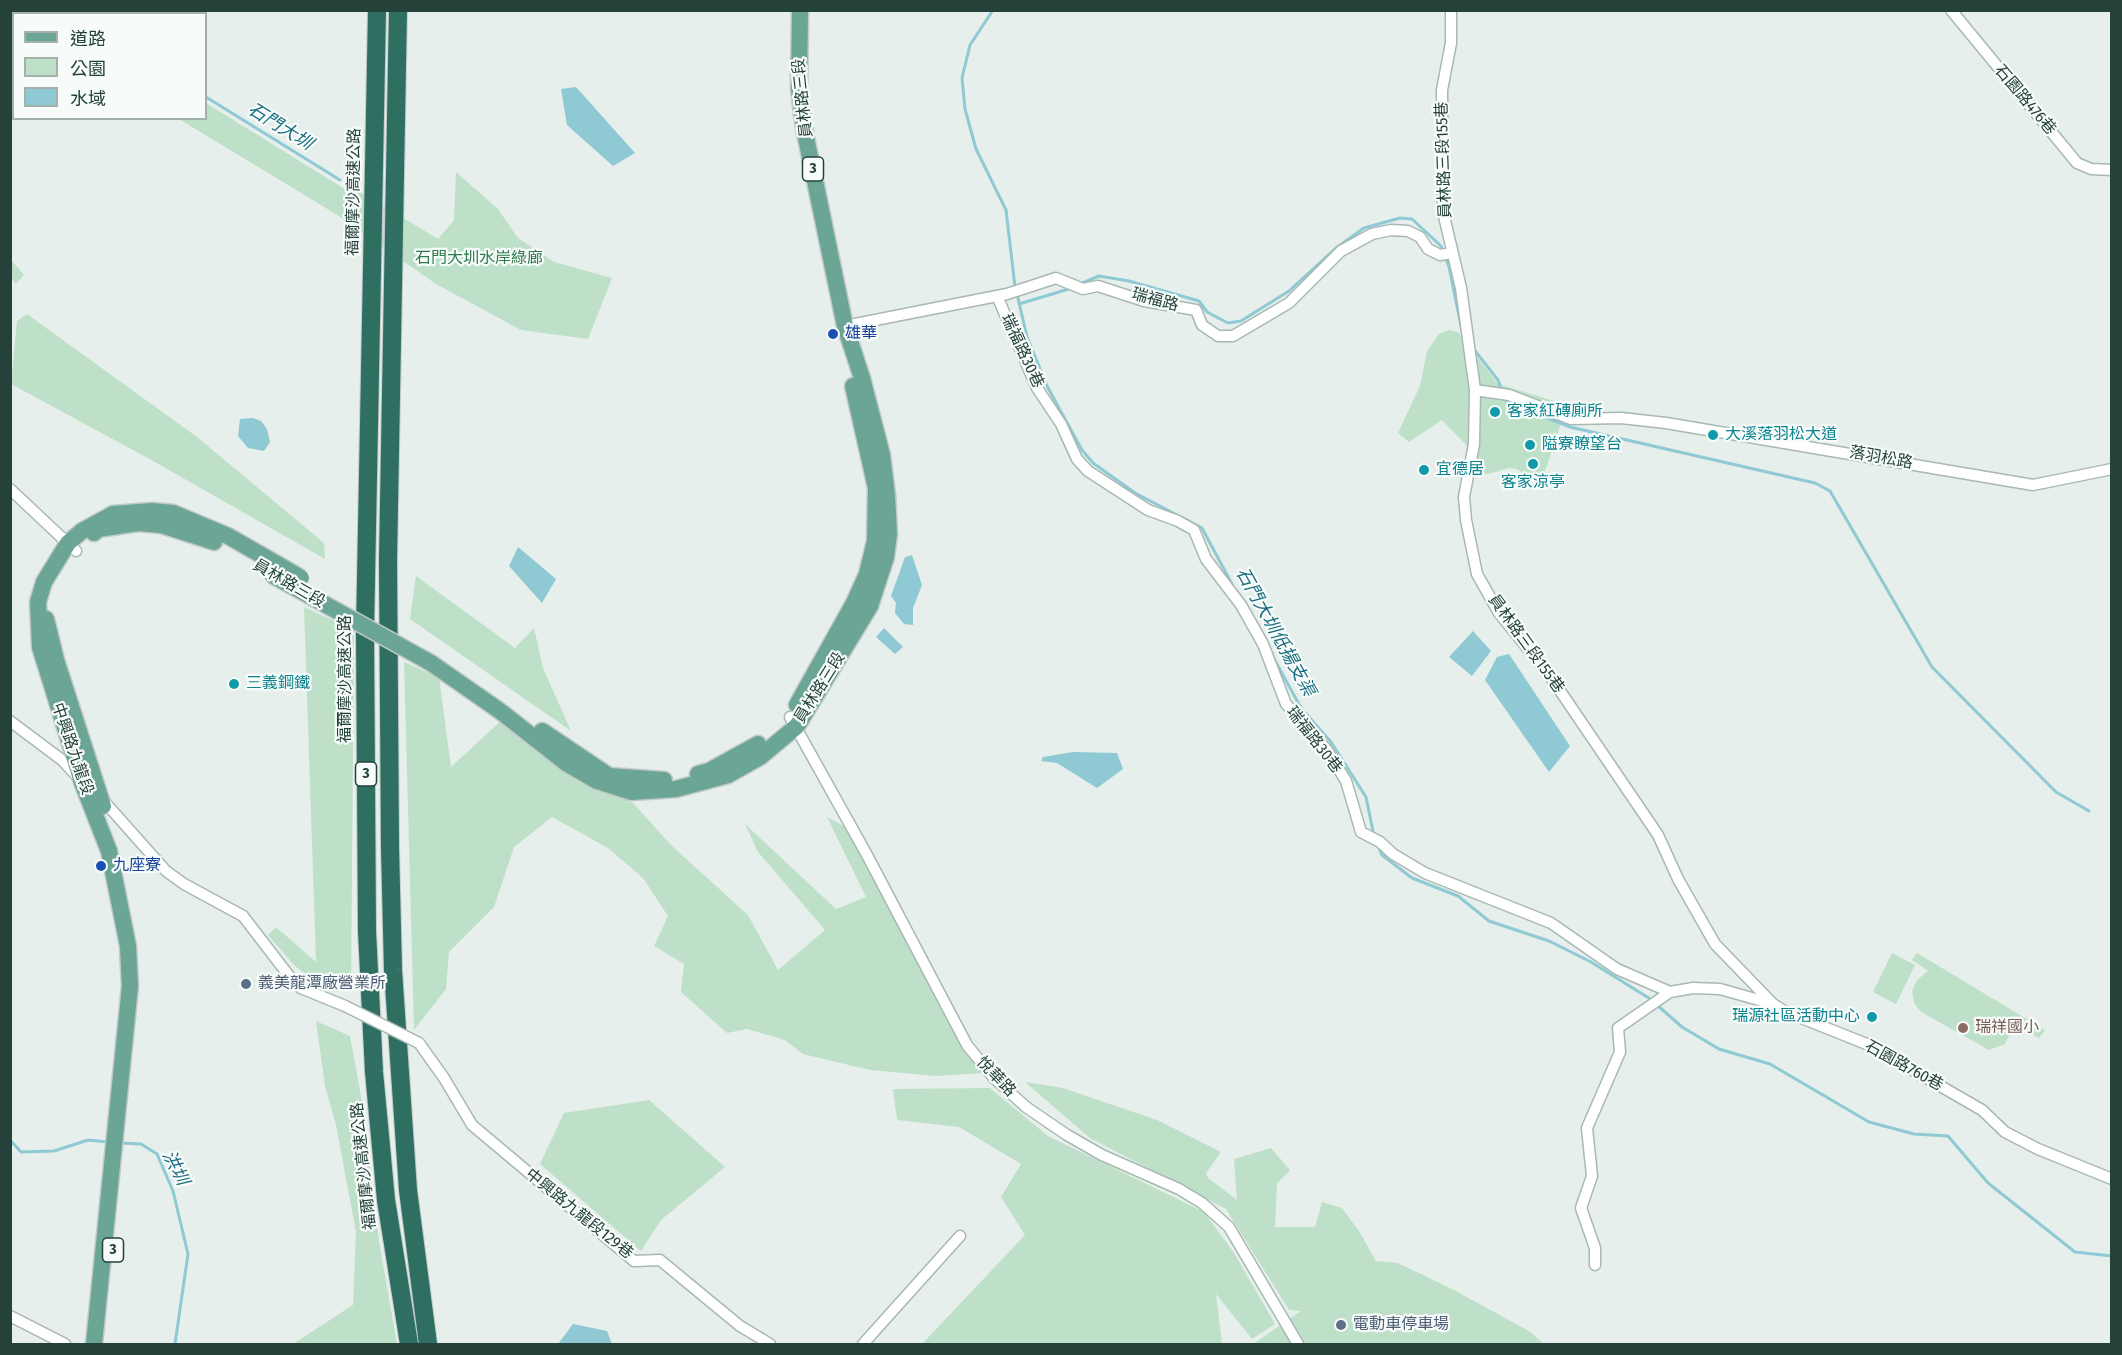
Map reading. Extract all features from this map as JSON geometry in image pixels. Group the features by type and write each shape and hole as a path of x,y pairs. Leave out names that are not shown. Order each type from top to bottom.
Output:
{"highway":[{"name":"福爾摩沙高速公路","path":"377,10 365,631 367,931 374,1072 386,1200 410,1344"},
{"name":"3","path":"398,10 388,560 393,970 408,1190 428,1344"}],"main road":[{"name":"員林路三段","path":"225,540 432,658 566,764 597,781 631,792 676,789 728,775 760,757 793,722 870,606 887,545 887,495 882,455 862,378 845,326 804,128 799,89 800,10"},
{"name":"中興路九龍段","path":"120,1132 134,1053 137,984 134,922 123,868 91,789 40,647 38,602 44,582 72,547 99,529 138,523 160,525 225,540"},
{"name":"中興路九龍段","path":"72,547 53,587 46,620 109,851 128,946 130,986 120,1132"},
{"name":"3","path":"94,1344 120,1132"},
{"name":"3","path":"103,1344 117,1157"}],"street":[{"name":"員林路三段155巷","path":"1451,10 1451,43 1442,90 1443,212 1447,254 1461,288 1475,390 1474,444 1464,497 1466,520 1477,574 1499,613 1550,676 1658,835 1678,879 1715,944 1773,1004"},
{"name":"石園路476巷","path":"1951,10 2077,163 2091,169 2112,170"},
{"name":"瑞福路","path":"845,326 997,296 1056,278 1075,286 1098,286 1144,301 1196,310 1202,325 1218,336 1233,336 1289,303 1341,251 1372,234 1391,230 1408,231 1420,237 1428,249 1447,254"},
{"name":"瑞福路30巷","path":"997,296 1037,388 1061,424 1077,459 1088,471 1148,510 1178,521 1194,530 1206,559 1241,605 1263,644 1286,704 1326,749 1346,781 1361,832 1380,842 1393,854 1425,873 1551,923 1617,969 1670,992"},
{"name":"落羽松路","path":"1475,390 1504,394 1570,419 1622,418 1665,423 2033,485 2112,469"},
{"path":"10,489 72,547"},
{"path":"10,721 62,760 91,789"},
{"name":"悅華路","path":"793,722 967,1045 994,1078 1026,1107 1067,1135 1102,1155 1179,1189 1203,1203 1229,1227 1298,1344"},
{"name":"中興路九龍段129巷","path":"91,789 166,871 184,884 243,916 293,981 301,988 345,1006 419,1043 444,1078 472,1125 634,1261 660,1260 740,1326 770,1344"},
{"name":"石園路760巷","path":"1595,1265 1595,1248 1581,1208 1592,1176 1587,1128 1620,1052 1618,1028 1670,992 1693,988 1720,989 1773,1004 1784,1011 1869,1045 1982,1110 2005,1132 2038,1149 2112,1179"},
{"path":"862,1344 960,1236"},
{"path":"10,1316 65,1344"}],"green space":[{"name":"石門大圳水岸綠廊","path":"207,104 343,188 362,193 438,239 454,220 456,172 498,209 518,238 554,262 612,278 588,339 521,330 436,284 339,216 181,120 207,120"},
{"path":"11,260 24,275 16,284 11,278"},
{"path":"27,314 197,437 324,543 325,559 146,457 11,384 17,321"},
{"path":"1449,330 1458,332 1498,384 1567,405 1545,471 1539,476 1530,478 1517,469 1509,468 1488,474 1481,472 1475,465 1469,448 1442,420 1409,442 1398,433 1420,386 1427,351 1439,334"},
{"path":"416,576 515,648 534,628 543,668 571,731 410,619"},
{"path":"304,607 354,630 351,989 315,982 294,965 268,935 276,927 316,962"},
{"path":"404,662 439,677 451,767 504,718 607,792 633,803 672,846 748,915 778,970 825,930 758,852 745,824 836,909 866,897 827,817 846,827 983,1073 936,1076 870,1070 803,1054 785,1040 747,1029 727,1033 681,992 684,964 654,946 668,916 643,878 608,848 552,817 514,847 494,907 449,952 446,989 414,1030"},
{"path":"1892,953 1915,965 1896,1004 1873,992"},
{"path":"1917,953 2045,1030 2039,1038 2011,1022 2010,1034 2005,1044 1989,1050 1921,1012 1914,1003 1912,991 1917,980 1928,971 1912,960"},
{"path":"316,1021 350,1036 361,1096 379,1241 397,1344 293,1344 353,1305 356,1232 336,1125 325,1086"},
{"path":"1025,1082 1063,1088 1157,1120 1221,1152 1206,1173 1208,1178 1237,1200 1234,1159 1271,1148 1290,1170 1277,1184 1275,1227 1315,1227 1322,1202 1342,1208 1359,1231 1376,1261 1398,1263 1454,1290 1529,1331 1544,1344 1253,1344 1301,1311 1289,1310 1226,1209 1090,1138"},
{"path":"990,1088 1048,1136 1204,1212 1234,1253 1275,1324 1252,1339 1216,1294 1222,1344 922,1344 1025,1235 1001,1197 1021,1164 959,1127 897,1120 893,1089"},
{"path":"649,1100 725,1167 661,1220 641,1251 540,1164 564,1113"}],"water":[{"path":"576,87 635,153 613,166 567,125 561,89"},
{"path":"253,418 261,421 267,429 270,442 264,451 248,448 238,436 240,419"},
{"path":"518,547 556,579 542,603 509,566"},
{"path":"912,555 922,585 913,608 913,625 904,624 895,613 896,603 891,596 905,557"},
{"path":"884,628 903,647 895,654 876,637"},
{"path":"1473,631 1491,651 1472,676 1449,657"},
{"path":"1509,654 1570,746 1549,772 1485,680 1497,657"},
{"path":"1073,752 1117,753 1123,769 1097,788 1057,763 1041,761 1043,757"},
{"path":"573,1324 607,1331 612,1344 558,1344"}],"waterway":[{"name":"石門大圳低揚支渠","path":"993,10 970,45 962,78 965,109 976,149 1006,210 1015,287"},
{"name":"石門大圳","path":"207,98 340,180"},
{"path":"1080,284 1099,276 1129,281 1199,301 1207,312 1228,323 1241,321 1289,291 1336,248 1364,228 1400,218 1412,219 1441,246 1449,267 1461,326"},
{"path":"1019,304 1072,288"},
{"name":"石門大圳低揚支渠","path":"1017,294 1027,337 1048,388 1082,450 1093,463 1135,493 1202,528 1233,586"},
{"path":"1472,347 1498,380 1502,391"},
{"path":"1505,397 1507,402 1570,427 1815,483 1830,491 1932,667 2056,792 2089,811"},
{"name":"石門大圳低揚支渠","path":"1273,657 1301,708 1331,742 1366,797 1374,836"},
{"name":"石門大圳低揚支渠","path":"1379,848 1382,855 1412,878 1458,896 1489,921 1549,941 1591,962 1652,1000"},
{"name":"石門大圳低揚支渠","path":"1657,1005 1682,1027 1719,1049 1770,1064 1869,1122 1914,1134 1948,1136 1988,1183 2075,1252 2112,1256"},
{"name":"洪圳","path":"10,1140 21,1152 54,1151 88,1140 108,1142"},
{"name":"洪圳","path":"121,1143 141,1144 157,1154 173,1191 188,1254 175,1344"}],"place":[{"name":"雄華","path":"833,334"},
{"name":"客家紅磚廁所","path":"1495,412"},
{"name":"大溪落羽松大道","path":"1713,435"},
{"name":"隘寮瞭望台","path":"1530,445"},
{"name":"客家涼亭","path":"1533,464"},
{"name":"宜德居","path":"1424,470"},
{"name":"三義鋼鐵","path":"234,684"},
{"name":"九座寮","path":"101,866"},
{"name":"義美龍潭廠營業所","path":"246,984"},
{"name":"瑞源社區活動中心","path":"1872,1017"},
{"name":"瑞祥國小","path":"1963,1028"},
{"name":"電動車停車場","path":"1341,1325"}]}
